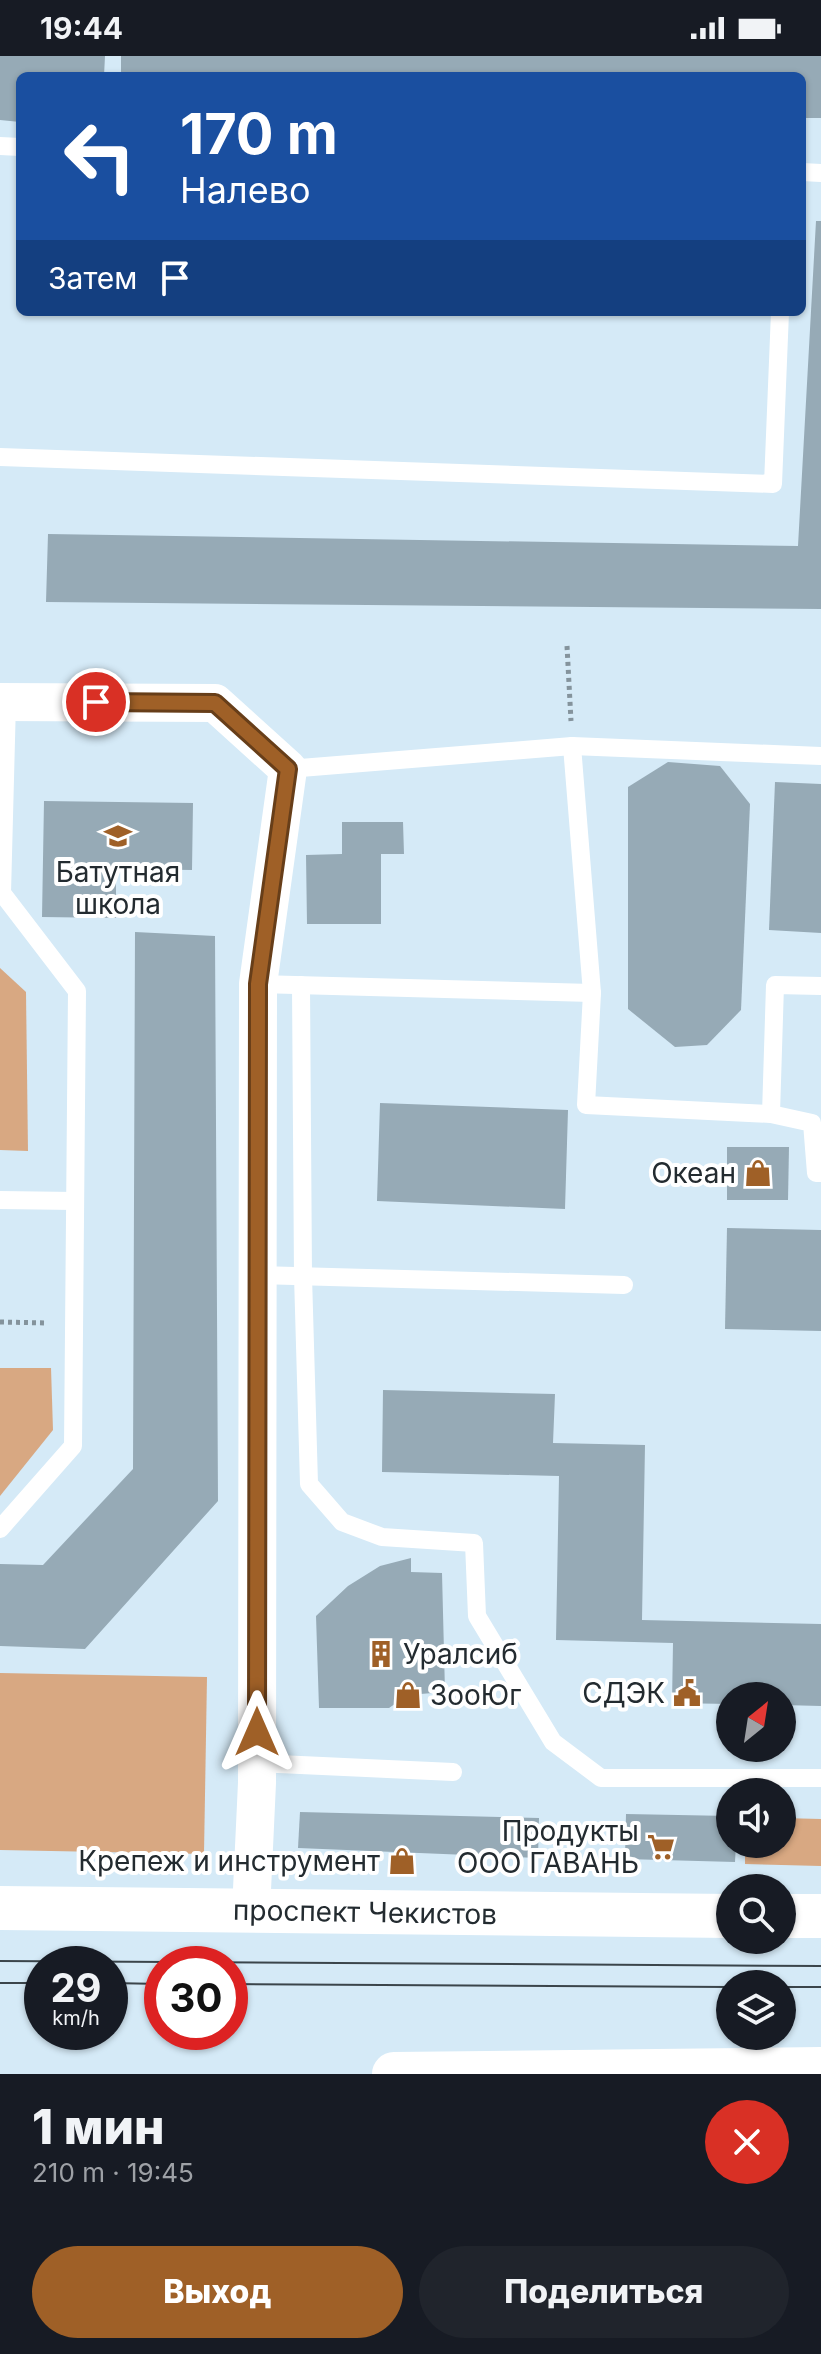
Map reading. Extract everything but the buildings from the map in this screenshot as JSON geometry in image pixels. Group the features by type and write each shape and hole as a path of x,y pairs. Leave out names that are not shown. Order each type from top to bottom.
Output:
{"main road":[{"name":"проспект Чекистов","path":"0,1908 716,1916"},
{"path":"796,1916 821,1916"},
{"path":"394,2074 821,2069"}],"street":[{"path":"4,702 215,703 288,769 258,984 257,1763 251,1911"}],"lane":[{"path":"0,457 773,484 780,316"},
{"path":"0,1529 73,1446 77,991 2,893 4,702"},
{"path":"572,746 592,993 586,1105 771,1114 812,1123 816,1173 821,1173"},
{"path":"288,769 572,746 821,756"},
{"path":"258,984 592,993"},
{"path":"301,985 303,1276 309,1484 342,1522 382,1537 474,1543 477,1616 553,1742 601,1778 821,1778"},
{"path":"771,1114 775,985 821,986"},
{"path":"0,1200 75,1201"},
{"path":"258,1275 624,1285"},
{"path":"257,1763 453,1772"}],"path":[{"path":"567,646 572,746"},
{"path":"0,1322 74,1324"}],"shaded area":[{"path":"0,968 26,992 28,1151 0,1150"},
{"path":"0,1368 51,1368 53,1430 0,1496"},
{"path":"0,1673 207,1677 204,1854 0,1850"},
{"path":"796,1818 821,1819 821,1866 745,1864 745,1858 796,1858"}],"tram line":[{"path":"0,1961 821,1966"},
{"path":"0,1983 24,1983"},
{"path":"128,1983 144,1984"},
{"path":"248,1984 716,1987"},
{"path":"796,1987 821,1987"}],"place":[{"name":"Батутная школа","path":"118,836"},
{"name":"Океан","path":"758,1173"},
{"name":"Уралсиб","path":"381,1654"},
{"name":"СДЭК","path":"687,1693"},
{"name":"ЗооЮг","path":"408,1695"},
{"name":"Продукты ООО ГАВАНЬ","path":"661,1847"},
{"name":"Крепеж и инструмент","path":"402,1861"}],"route":[{"path":"96,702 215,703 288,769 258,984 257,1732"}]}
